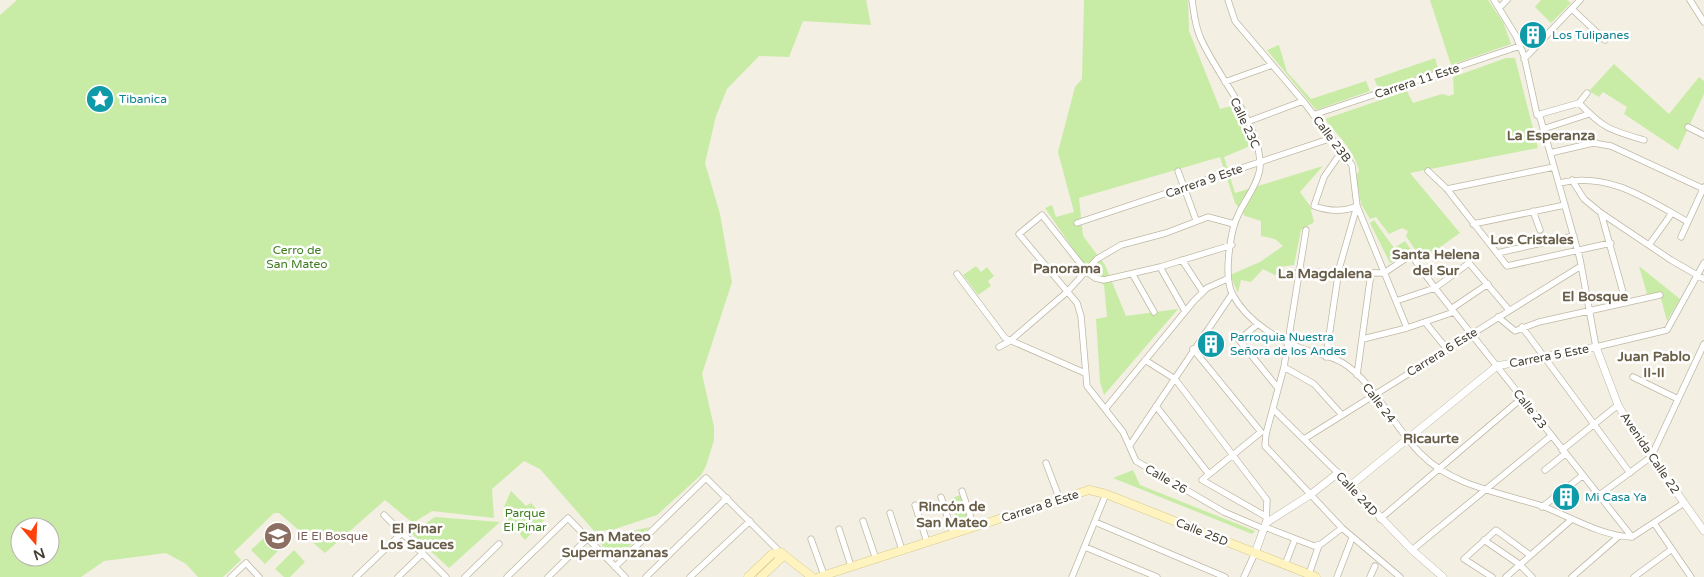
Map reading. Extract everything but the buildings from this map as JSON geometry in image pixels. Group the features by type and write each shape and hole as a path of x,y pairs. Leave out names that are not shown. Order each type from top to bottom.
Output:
{"main road":[{"name":"Carrera 8 Este","path":"822,576 1089,490"},
{"name":"Calle 25D","path":"1089,490 1106,494 1312,576"},
{"path":"761,577 781,558 781,553"},
{"path":"748,577 772,554 781,553 812,577"}],"street":[{"name":"Calle 23C","path":"1192,0 1200,38 1247,122 1257,145 1260,162 1258,176 1234,224 1227,279"},
{"name":"Calle 23B","path":"1228,0 1235,21 1302,101 1352,165 1357,206 1407,328"},
{"name":"Avenida Calle 22","path":"1494,0 1511,25 1524,59 1537,115 1540,117 1582,266 1596,347 1618,405 1651,457 1703,526"},
{"path":"1499,8 1508,0"},
{"path":"1524,59 1580,0"},
{"path":"1690,0 1704,22"},
{"path":"1572,9 1605,40"},
{"name":"Carrera 11 Este","path":"1313,115 1520,46"},
{"path":"1225,82 1272,65"},
{"path":"1537,115 1579,103 1588,93"},
{"path":"1247,122 1302,101"},
{"path":"1579,103 1608,130 1644,140"},
{"path":"1543,129 1589,114"},
{"path":"1688,127 1704,135"},
{"name":"Carrera 9 Este","path":"1077,224 1332,138"},
{"path":"1550,153 1593,143 1611,146 1704,188 1681,237"},
{"path":"1342,151 1324,178 1314,206 1323,209 1348,210 1357,206"},
{"path":"1447,189 1554,167"},
{"path":"1178,171 1196,220"},
{"path":"1428,171 1447,189 1507,266 1611,243"},
{"path":"1559,183 1572,180 1594,180 1619,185 1688,222"},
{"path":"1572,180 1584,198 1601,213 1701,277 1704,263"},
{"path":"1473,224 1566,205"},
{"path":"1326,357 1338,272 1357,206"},
{"path":"1534,212 1540,230"},
{"path":"1601,213 1605,230 1611,243 1626,303"},
{"path":"1649,245 1672,213"},
{"name":"Calle 26","path":"1087,272 1042,215 1019,234 1077,303 1081,316 1087,386 1106,408 1130,445 1132,456 1145,468 1224,512 1265,524"},
{"path":"998,347 1010,341 1067,292 1097,259 1121,245 1166,233 1196,220 1213,217 1234,224"},
{"path":"1306,230 1284,367 1273,409 1263,433 1232,454 1202,480 1265,524 1295,539 1316,546"},
{"path":"1497,253 1574,236"},
{"path":"1087,272 1095,278 1104,280 1133,275 1232,245"},
{"name":"Calle 23","path":"1384,273 1411,255 1434,288 1472,333 1582,476 1632,537"},
{"path":"1182,260 1204,292"},
{"path":"1396,301 1434,288 1469,263 1508,310"},
{"name":"Carrera 6 Este","path":"1304,439 1508,310 1582,266"},
{"path":"1160,267 1185,311"},
{"path":"1298,272 1384,273"},
{"path":"1357,375 1372,273"},
{"path":"957,274 1004,338 1085,373"},
{"path":"1133,275 1154,312"},
{"name":"Carrera 5 Este","path":"1350,486 1497,366 1596,347 1667,330 1701,277"},
{"path":"1106,408 1185,311 1204,292 1227,279"},
{"name":"Calle 24","path":"1227,279 1232,294 1246,313 1258,324 1288,344 1342,362 1357,375 1406,439 1422,456 1439,468 1485,490 1542,506 1619,536 1632,537"},
{"path":"1363,338 1407,328 1453,310 1488,284"},
{"path":"1130,445 1193,349 1232,294"},
{"path":"1498,317 1515,331 1660,295"},
{"path":"1425,322 1447,349"},
{"path":"1258,324 1239,340 1278,388"},
{"path":"1522,328 1630,473"},
{"path":"1598,496 1651,457 1704,344"},
{"path":"1193,349 1263,433 1265,446 1352,538 1400,577"},
{"path":"1146,360 1175,379 1267,500 1265,524 1244,577"},
{"path":"1284,367 1314,384 1342,415"},
{"path":"1633,377 1678,399"},
{"path":"1380,519 1522,398"},
{"path":"1545,470 1593,425 1618,405"},
{"path":"1156,406 1208,473"},
{"name":"Calle 24D","path":"1273,409 1338,473 1380,519 1443,577"},
{"path":"1412,550 1551,436"},
{"path":"1046,463 1060,500"},
{"path":"1265,524 1310,495 1338,473"},
{"path":"1542,506 1582,476"},
{"path":"615,567 706,478 781,553"},
{"path":"962,491 974,528"},
{"path":"1073,577 1106,494"},
{"path":"942,497 953,534"},
{"path":"646,577 727,498"},
{"path":"1632,537 1684,503"},
{"path":"915,504 927,542"},
{"path":"890,513 902,550"},
{"path":"384,515 424,553 444,576"},
{"path":"507,577 568,518 625,577"},
{"path":"1506,577 1572,519"},
{"path":"690,577 750,521"},
{"path":"863,521 876,558"},
{"path":"1095,522 1225,577"},
{"path":"1654,523 1691,577"},
{"path":"1312,576 1316,546 1342,528"},
{"path":"839,530 851,566"},
{"path":"1492,577 1464,559 1496,530 1530,555"},
{"path":"356,577 403,532"},
{"path":"1572,577 1619,536"},
{"path":"548,577 588,538"},
{"path":"1336,577 1352,538"},
{"path":"811,539 822,576"},
{"path":"1285,565 1295,539"},
{"path":"1484,540 1520,564 1532,577"},
{"path":"465,577 499,544"},
{"path":"1085,547 1157,577"},
{"path":"1634,577 1672,549"},
{"path":"398,577 424,553"},
{"path":"231,577 246,563 259,577"},
{"path":"1370,577 1375,566"}],"green space":[{"name":"Cerro de San Mateo","path":"17,0 866,0 871,25 803,21 789,57 759,56 727,89 716,116 705,163 720,214 732,282 702,374 714,427 714,440 706,466 701,475 657,515 612,530 594,531 540,469 524,461 492,489 494,518 432,511 413,523 385,500 325,553 279,513 274,513 234,552 241,560 223,577 198,577 186,564 166,553 104,561 81,577 0,577 0,15"},
{"path":"1084,0 1188,0 1189,31 1220,109 1232,106 1250,146 1224,157 1235,193 1323,166 1300,192 1310,206 1314,222 1301,230 1294,265 1278,267 1282,274 1275,275 1263,269 1251,282 1241,280 1238,293 1230,275 1260,262 1283,246 1275,239 1261,236 1261,221 1245,216 1235,203 1220,157 1079,198 1083,236 1105,265 1126,316 1178,309 1104,395 1100,382 1096,319 1107,317 1104,285 1092,278 1088,263 1084,265 1045,208 1052,205 1056,217 1074,212 1058,152 1075,87 1082,79"},
{"path":"1430,0 1488,0 1503,22 1511,44 1451,65"},
{"path":"1541,0 1567,0 1571,3 1551,23 1535,7"},
{"path":"1279,45 1287,72 1311,99 1366,81 1370,91 1316,110 1267,50"},
{"path":"1435,58 1438,69 1379,89 1374,79"},
{"path":"1506,58 1515,58 1538,148 1410,173 1460,233 1422,260 1406,236 1408,231 1402,228 1389,234 1376,217 1370,219 1361,204 1356,176 1359,171 1354,157 1325,119 1407,91 1413,103 1442,94 1449,96 1454,94 1453,77"},
{"path":"1614,64 1669,114 1699,77 1704,81 1704,94 1678,150 1624,114 1627,107 1603,92 1599,97 1589,91"},
{"path":"1374,220 1394,248 1405,241 1412,251 1390,263 1370,223"},
{"path":"976,266 981,272 987,267 994,276 988,281 991,286 978,295 963,275"},
{"path":"1639,266 1680,299 1667,321 1660,295 1647,294"},
{"path":"1133,470 1140,485 1255,531 1252,534 1113,478"},
{"name":"Parque El Pinar","path":"511,491 526,506 531,503 545,519 525,540 508,520 504,507"},
{"path":"960,495 968,519 958,522 950,499"},
{"name":"Parque El Pinar","path":"435,517 500,522 449,568 411,533"},
{"path":"650,527 616,559 596,539"},
{"path":"270,532 284,545 265,564 251,550"},
{"path":"294,550 305,562 290,577 284,577 275,569"}],"place":[{"name":"Los Tulipanes","path":"1533,35"},
{"name":"Tibanica","path":"100,99"},
{"name":"Parroquia Nuestra Señora de los Andes","path":"1211,344"},
{"name":"Mi Casa Ya","path":"1566,497"},
{"name":"IE El Bosque","path":"278,536"}],"district":[{"name":"La Esperanza","path":"1551,135"},
{"name":"Los Cristales","path":"1532,239"},
{"name":"Santa Helena del Sur","path":"1436,262"},
{"name":"Panorama","path":"1067,268"},
{"name":"La Magdalena","path":"1325,273"},
{"name":"El Bosque","path":"1595,296"},
{"name":"Juan Pablo II-II","path":"1654,364"},
{"name":"Ricaurte","path":"1431,438"},
{"name":"Rincón de San Mateo","path":"952,514"},
{"name":"El Pinar Los Sauces","path":"417,536"},
{"name":"San Mateo Supermanzanas","path":"615,544"}]}
